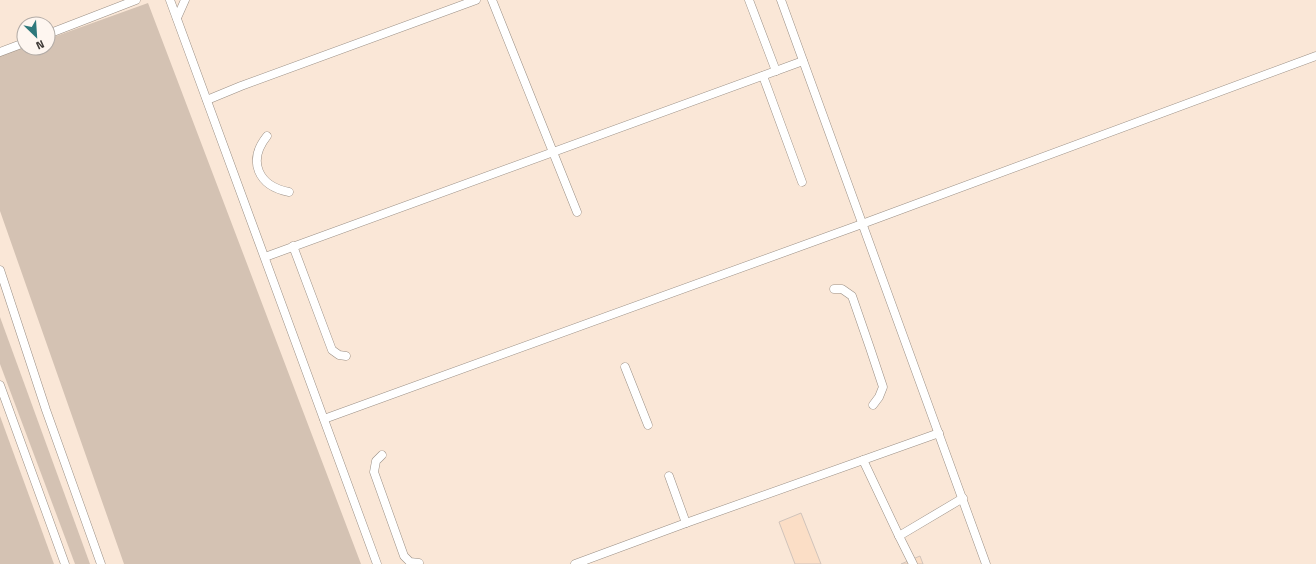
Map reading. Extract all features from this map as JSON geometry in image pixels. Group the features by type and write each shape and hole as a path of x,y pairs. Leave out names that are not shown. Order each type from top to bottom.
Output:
{"lane":[{"path":"56,31 136,0"},
{"path":"170,0 377,564"},
{"path":"177,18 185,0"},
{"path":"207,100 241,86 476,0"},
{"path":"492,0 577,212"},
{"path":"749,0 776,71"},
{"path":"781,0 986,564"},
{"path":"0,52 16,46"},
{"path":"324,419 862,224 1316,56"},
{"path":"265,257 803,61"},
{"path":"762,76 802,182"},
{"path":"267,136 260,144 257,155 257,166 261,176 268,184 278,190 289,192"},
{"path":"294,246 332,350 339,355 346,356"},
{"path":"0,270 46,410 101,564"},
{"path":"834,289 842,290 852,296 872,354 883,387 879,397 873,405"},
{"path":"625,367 648,425"},
{"path":"0,385 65,564"},
{"path":"575,564 686,522 939,433"},
{"path":"382,455 376,461 374,472 404,556 410,562 419,563"},
{"path":"863,460 913,564"},
{"path":"669,476 686,522"},
{"path":"899,536 962,498"}],"shaded area":[{"path":"0,0 1316,0 1316,564 0,564"},
{"path":"148,3 361,564 124,564 0,211 0,56 16,50 16,56 56,56 56,36"},
{"path":"0,317 90,564 75,564 0,364"},
{"path":"0,416 54,564 0,564"}],"building":[{"path":"801,513 821,564 795,564 779,522"},
{"path":"920,556 923,564 901,564"}]}
